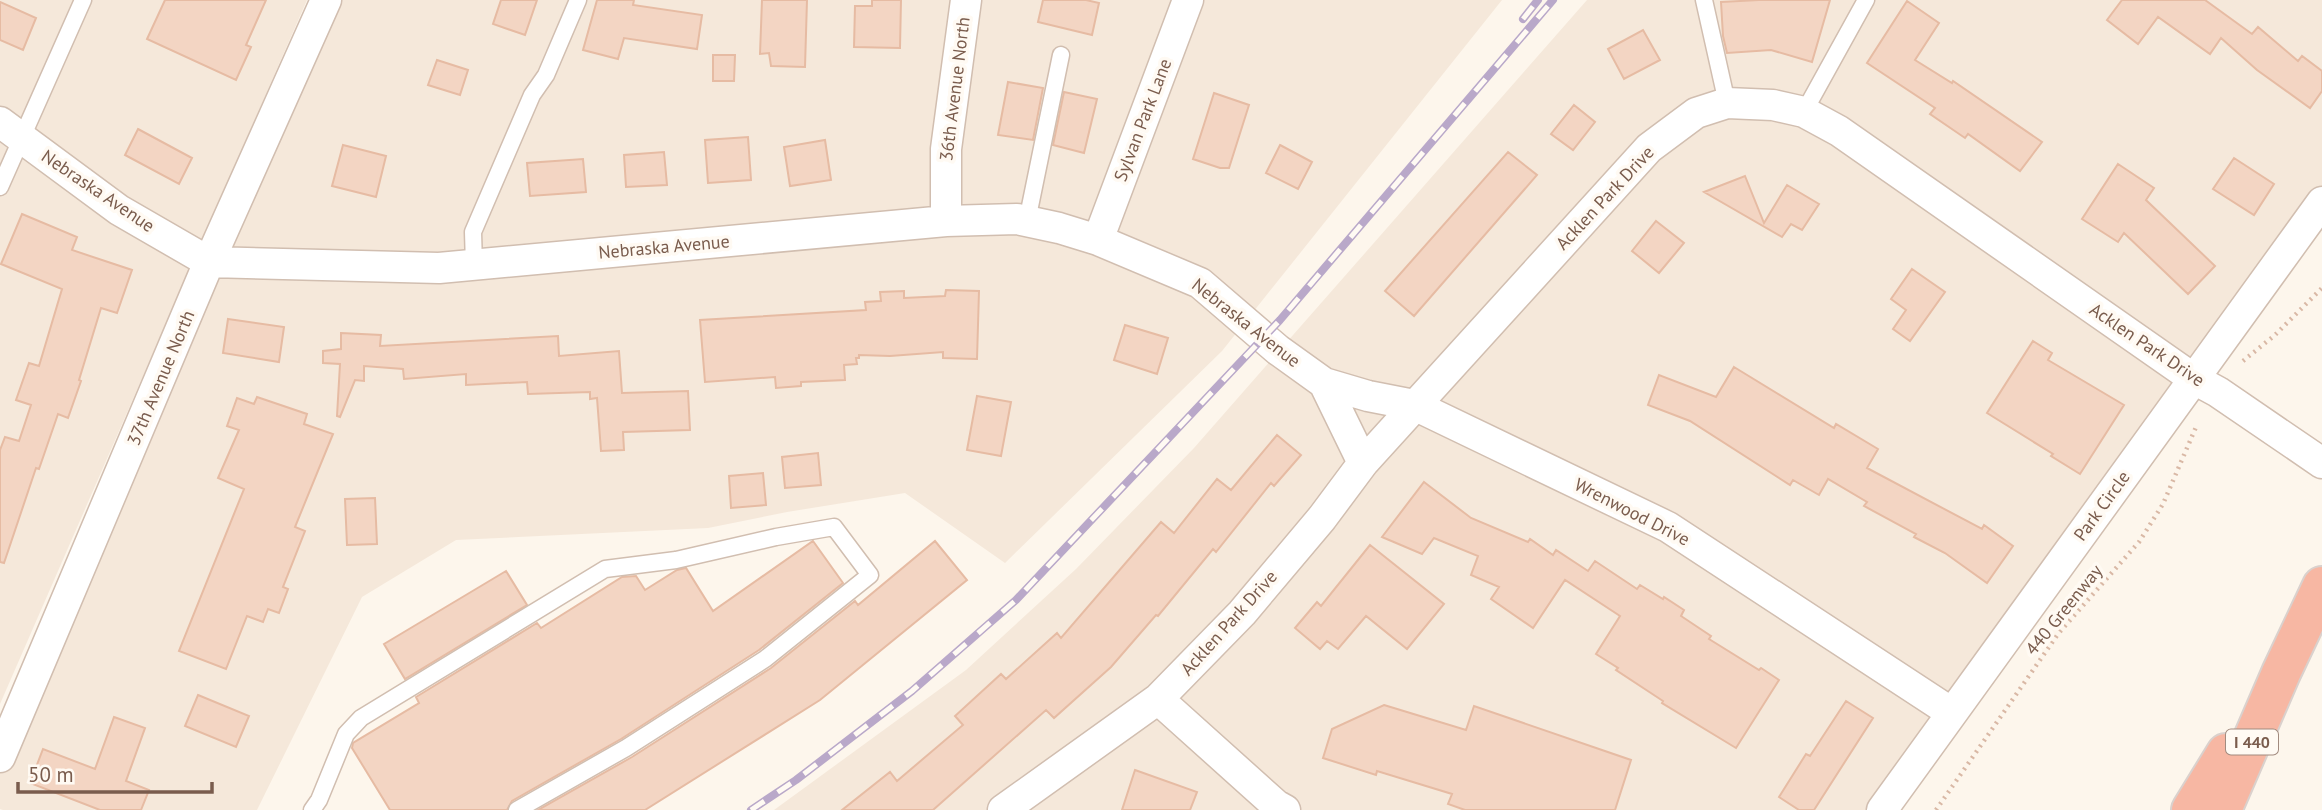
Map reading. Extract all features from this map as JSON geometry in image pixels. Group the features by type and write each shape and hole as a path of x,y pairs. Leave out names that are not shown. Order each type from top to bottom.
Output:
{"highway":[{"name":"I 440","path":"2222,810 2322,586"},
{"path":"2191,810 2213,771 2281,673"}],"street":[{"name":"37th Avenue North","path":"0,757 209,262 326,0"},
{"name":"36th Avenue North","path":"946,221 946,149 965,0"},
{"name":"Sylvan Park Lane","path":"1098,240 1188,0"},
{"name":"Acklen Park Drive","path":"1003,810 1158,699 1242,613 1322,518 1363,463 1649,148 1696,113 1727,103 1773,105 1804,112 1839,131 2194,379 2218,392 2322,463"},
{"name":"Nebraska Avenue","path":"11,131 119,210 209,262 439,268 946,221 1017,219 1098,240 1200,283 1278,350 1324,383"},
{"name":"Park Circle","path":"1882,810 2322,202"},
{"name":"Wrenwood Drive","path":"1324,383 1368,396 1415,405 1668,527 1952,713"},
{"path":"1324,383 1363,463"},
{"path":"1158,699 1285,810"}],"lane":[{"path":"0,187 11,131 83,0"},
{"path":"474,265 473,232 532,95 546,75 578,0"},
{"path":"1704,0 1727,103"},
{"path":"1804,112 1866,0"},
{"path":"1027,221 1061,55"},
{"path":"312,810 346,734 361,718 605,569 676,560 834,527 870,575 765,659 626,748 517,810"}],"path":[{"path":"2242,362 2275,335 2322,288"},
{"name":"440 Greenway","path":"1936,810 2058,634 2139,542 2163,504 2199,419"}],"shaded area":[{"path":"0,0 307,0 0,704"},
{"path":"326,0 1502,0 1222,351 1005,563 905,493 708,528 456,540 362,597 257,810 0,809 0,757"},
{"path":"1587,0 2322,0 2322,202 1882,810 774,810 966,670 1076,569 1194,448"}],"building":[{"path":"165,0 266,0 246,45 251,47 236,80 147,39"},
{"path":"501,0 537,0 525,35 493,24"},
{"path":"597,0 634,0 633,5 702,15 697,49 624,38 618,59 583,50"},
{"path":"762,0 807,0 805,67 771,66 769,53 760,54"},
{"path":"872,0 901,0 900,48 854,47 855,6 872,6"},
{"path":"1043,0 1086,0 1099,3 1092,35 1038,22"},
{"path":"1830,0 1812,62 1771,50 1727,53 1721,2"},
{"path":"2122,0 2205,0 2252,34 2258,27 2298,61 2302,56 2322,71 2322,91 2310,108 2257,70 2221,38 2210,54 2158,17 2138,44 2107,20"},
{"path":"1907,1 1939,23 1915,60 1952,83 1953,81 2042,142 2020,171 1968,134 1965,138 1930,114 1935,108 1867,63"},
{"path":"0,2 36,18 23,50 0,40"},
{"path":"1643,30 1660,60 1624,79 1608,49"},
{"path":"713,55 735,55 734,81 713,81"},
{"path":"437,60 468,70 460,95 428,85"},
{"path":"1008,82 1043,88 1033,140 998,135"},
{"path":"1064,92 1097,99 1084,153 1053,145"},
{"path":"1214,93 1249,105 1229,168 1220,168 1193,159"},
{"path":"1574,105 1595,122 1573,150 1551,134"},
{"path":"138,129 192,158 179,184 125,155"},
{"path":"748,137 751,180 708,183 705,140"},
{"path":"825,140 831,180 790,186 784,147"},
{"path":"343,145 386,156 376,197 332,186"},
{"path":"1280,145 1312,162 1298,189 1266,173"},
{"path":"664,152 667,185 626,187 624,155"},
{"path":"1508,152 1537,175 1414,316 1385,291"},
{"path":"2234,158 2274,184 2254,215 2213,189"},
{"path":"583,159 586,192 530,196 527,163"},
{"path":"2118,164 2154,188 2146,200 2215,266 2188,294 2124,233 2118,242 2082,219"},
{"path":"1745,176 1764,223 1787,185 1819,204 1802,230 1791,224 1782,237 1704,192"},
{"path":"22,214 77,237 72,250 132,270 117,313 101,308 68,418 58,414 39,469 36,468 4,563 0,562 0,450 5,437 19,441 31,405 16,400 29,363 39,366 62,289 1,264"},
{"path":"1656,221 1684,243 1659,273 1632,251"},
{"path":"1912,269 1945,292 1910,341 1893,329 1906,310 1891,299"},
{"path":"946,290 979,291 977,359 943,358 943,352 890,356 859,355 859,358 856,358 857,364 844,365 845,380 801,382 801,386 776,388 775,377 705,382 700,320 866,310 865,302 881,301 880,292 904,291 904,298 945,296"},
{"path":"228,319 284,327 279,362 223,353"},
{"path":"1125,325 1168,338 1157,374 1114,360"},
{"path":"341,333 381,335 380,346 558,336 559,356 619,351 622,393 688,391 690,430 623,432 624,450 601,451 597,398 590,399 590,392 528,394 527,382 466,385 466,374 404,379 403,369 364,366 364,381 355,380 340,417 337,416 340,364 323,363 323,351 341,349"},
{"path":"2033,341 2052,353 2048,360 2124,405 2080,474 1987,413"},
{"path":"1734,367 1834,428 1836,424 1878,449 1867,468 1982,529 1984,525 2013,546 1987,583 1945,553 1914,537 1916,534 1864,506 1867,502 1828,479 1819,495 1793,480 1790,485 1690,421 1648,405 1659,375 1716,397"},
{"path":"977,396 1011,402 1001,456 967,450"},
{"path":"257,397 307,414 304,424 333,434 295,527 305,531 283,587 288,589 279,613 268,609 263,622 247,616 226,669 179,651 244,489 218,478 239,430 227,426 237,398 254,404"},
{"path":"1277,435 1301,455 1274,486 1271,483 1216,552 1213,549 1158,616 1156,615 1111,667 1054,718 1046,710 933,810 842,810 890,772 897,781 963,725 955,716 1001,674 1006,679 1057,633 1061,638 1161,522 1174,533 1217,479 1231,490"},
{"path":"818,453 821,485 785,488 782,457"},
{"path":"763,473 766,505 731,508 729,476"},
{"path":"1424,482 1471,518 1528,542 1530,539 1553,555 1556,550 1588,571 1595,561 1637,589 1640,585 1663,599 1664,597 1684,610 1681,616 1711,636 1709,639 1779,680 1736,748 1662,703 1663,701 1596,654 1620,616 1565,580 1533,628 1491,599 1499,587 1471,575 1478,556 1434,538 1422,554 1382,537"},
{"path":"375,498 377,544 347,545 345,499"},
{"path":"813,541 843,583 759,650 621,739 512,801 507,810 390,810 352,748 353,743 419,703 416,697 537,623 541,628 622,577 636,576 645,590 677,570 686,568 713,611"},
{"path":"935,541 967,580 820,700 645,810 538,810 632,757 771,668 855,601 858,605"},
{"path":"1370,545 1444,604 1407,649 1366,616 1338,649 1327,641 1320,649 1295,628 1317,602 1321,606"},
{"path":"506,571 527,605 405,679 384,644"},
{"path":"198,695 249,716 236,747 185,726"},
{"path":"1846,701 1873,718 1814,810 1799,810 1779,797 1806,754 1810,756"},
{"path":"1384,705 1466,730 1474,706 1631,760 1615,810 1465,810 1448,804 1452,794 1377,771 1376,775 1323,758 1332,729"},
{"path":"114,717 145,728 126,781 149,790 141,810 100,810 30,783 43,749 95,769"},
{"path":"1135,770 1197,792 1190,810 1122,810"}],"railway":[{"path":"1523,19 1538,0"},
{"path":"751,810 796,780 912,691 1016,600 1280,320 1553,0"}]}
